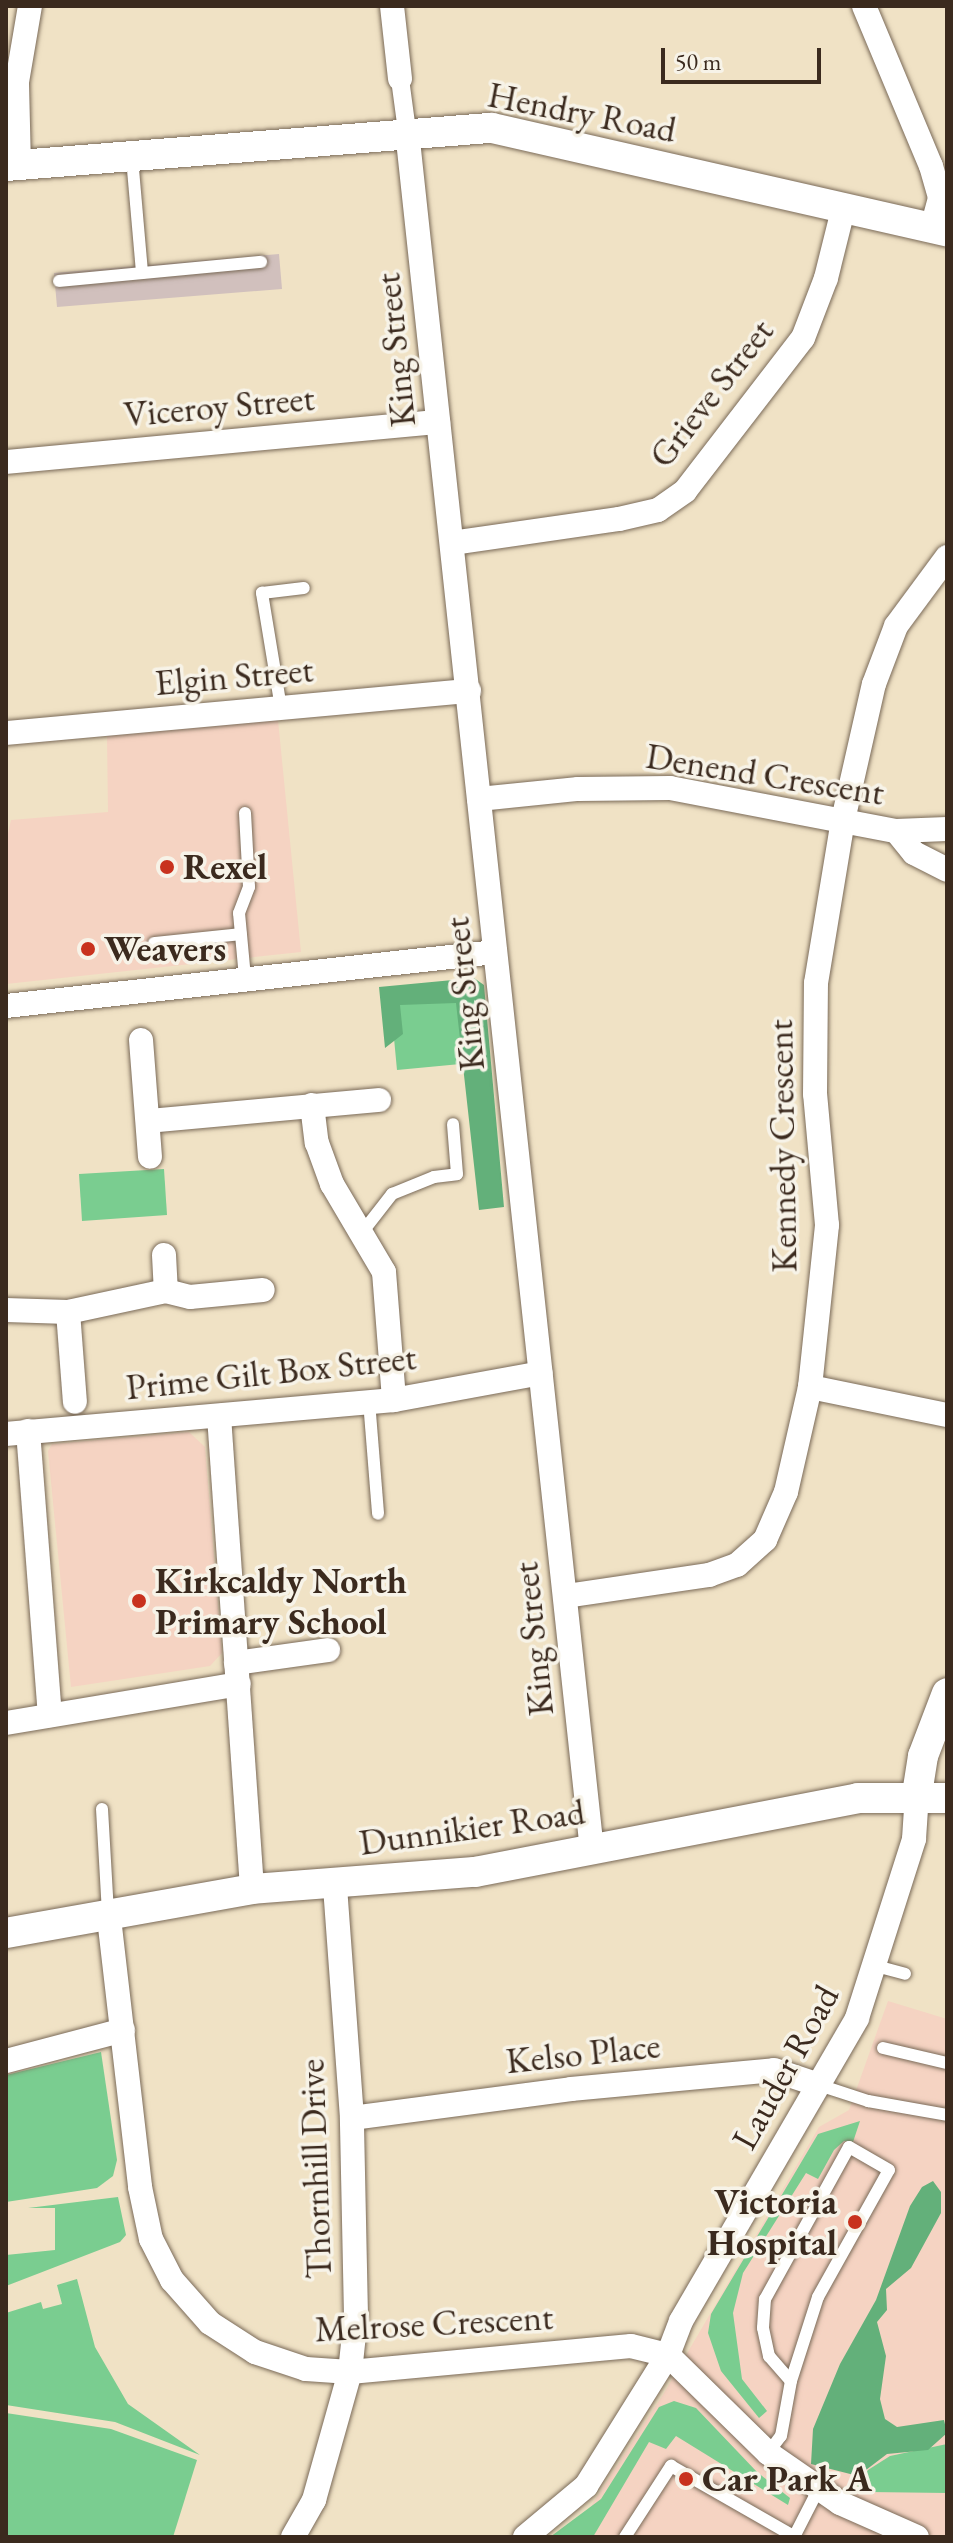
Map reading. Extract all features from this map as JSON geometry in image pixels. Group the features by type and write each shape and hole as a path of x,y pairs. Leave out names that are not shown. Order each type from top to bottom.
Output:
{"street":[{"path":"13,166 17,82 30,6"},
{"path":"392,6 407,131"},
{"path":"864,6 931,166 940,198 940,229"},
{"name":"Hendry Road","path":"13,166 132,158 407,131 492,128 940,229"},
{"name":"King Street","path":"407,131 592,1850"},
{"name":"Grieve Street","path":"452,543 619,519 658,510 685,491 803,338 826,278 844,206"},
{"name":"Viceroy Street","path":"6,462 438,422"},
{"name":"Kennedy Crescent","path":"566,1596 709,1575 750,1556 765,1540 786,1492 810,1387 827,1225 815,1094 816,983 843,820 874,684 896,626 947,557"},
{"name":"Elgin Street","path":"6,733 469,691"},
{"name":"Denend Crescent","path":"479,799 578,789 670,788 896,831 947,829"},
{"name":"Denend Crescent","path":"896,831 914,853 947,870"},
{"path":"6,1006 495,952"},
{"path":"141,1040 150,1157"},
{"path":"148,1121 379,1100"},
{"path":"312,1105 317,1143 332,1184 364,1230 384,1272 394,1400"},
{"path":"164,1255 166,1291"},
{"path":"6,1310 68,1312 166,1291 190,1297 263,1290"},
{"path":"68,1312 75,1402"},
{"name":"Prime Gilt Box Street","path":"17,1432 394,1400 541,1373"},
{"path":"810,1387 947,1415"},
{"path":"219,1416 252,1889"},
{"path":"17,1432 50,1715"},
{"path":"6,1723 328,1650"},
{"path":"917,1794 923,1756 947,1693"},
{"name":"Dunnikier Road","path":"6,1933 109,1918 252,1889 475,1872 858,1798 917,1794 947,1798"},
{"name":"Lauder Road","path":"525,2537 586,2486 668,2355 681,2321 857,2018 914,1839 917,1794"},
{"name":"Thornhill Drive","path":"293,2537 314,2500 350,2372 356,2316 352,2118 335,1884"},
{"name":"Melrose Crescent","path":"109,1918 140,2187 151,2239 172,2280 210,2323 255,2352 306,2369 350,2372 631,2346 668,2355"},
{"path":"6,2061 123,2030"},
{"name":"Kelso Place","path":"352,2118 571,2089 774,2070 819,2085"},
{"path":"668,2355 768,2453 818,2490 917,2537"}],"lane":[{"path":"132,158 142,273"},
{"path":"59,281 261,262"},
{"path":"281,708 262,593 304,588"},
{"path":"245,813 249,887 239,913 245,978"},
{"path":"154,943 241,934"},
{"path":"364,1230 392,1194 434,1177 457,1174 453,1124"},
{"path":"369,1401 378,1514"},
{"path":"102,1809 109,1918"},
{"path":"876,1966 905,1974"},
{"path":"883,2048 947,2063"},
{"path":"819,2085 868,2101 947,2115"},
{"path":"768,2453 781,2436 791,2381 818,2297 889,2170 849,2147 765,2299 763,2328 769,2356 791,2381"},
{"path":"625,2537 671,2466 794,2537 818,2490"}],"shaded area":[{"path":"279,254 282,289 57,307 54,273"},
{"path":"278,720 301,952 6,984 6,842 11,820 108,812 107,736"},
{"name":"Kirkcaldy North Primary School","path":"189,1432 205,1447 222,1653 210,1666 71,1687 48,1451 52,1444"},
{"name":"Victoria Hospital","path":"888,2001 947,2019 947,2537 571,2537 664,2393 819,2127 849,2110"}],"green space":[{"path":"474,978 484,985 504,1207 479,1210 456,1003 400,1005 403,1034 385,1048 379,987"},
{"path":"464,989 471,1063 397,1070 390,996"},
{"path":"164,1169 167,1215 82,1221 79,1174"},
{"path":"101,2052 117,2160 113,2176 97,2188 6,2202 6,2075"},
{"path":"860,2121 853,2142 844,2141 834,2150 818,2179 806,2173 743,2273 733,2313 742,2379 767,2411 759,2418 721,2371 708,2333 711,2314 818,2134"},
{"path":"933,2181 941,2192 941,2213 911,2268 886,2289 887,2310 877,2322 886,2356 880,2399 885,2419 897,2427 944,2420 947,2433 928,2450 887,2454 858,2476 811,2464 813,2429 840,2364 876,2300 910,2206 922,2187"},
{"path":"118,2197 126,2235 120,2242 6,2286 6,2255 55,2250 55,2208 28,2208"},
{"path":"77,2279 95,2347 128,2404 200,2455 115,2422 6,2405 6,2313 41,2302 43,2309 62,2304 57,2285"},
{"path":"674,2401 696,2408 757,2472 790,2498 788,2505 676,2436 666,2449 649,2442 593,2537 550,2537 601,2499 659,2407"},
{"path":"6,2413 111,2429 197,2460 173,2537 6,2537"},
{"path":"947,2444 947,2493 869,2492 857,2486 868,2470 890,2456"}],"place":[{"name":"Rexel","path":"167,867"},
{"name":"Weavers","path":"88,949"},
{"name":"Kirkcaldy North Primary School","path":"139,1601"},
{"name":"Victoria Hospital","path":"855,2222"},
{"name":"Car Park A","path":"686,2479"}]}
